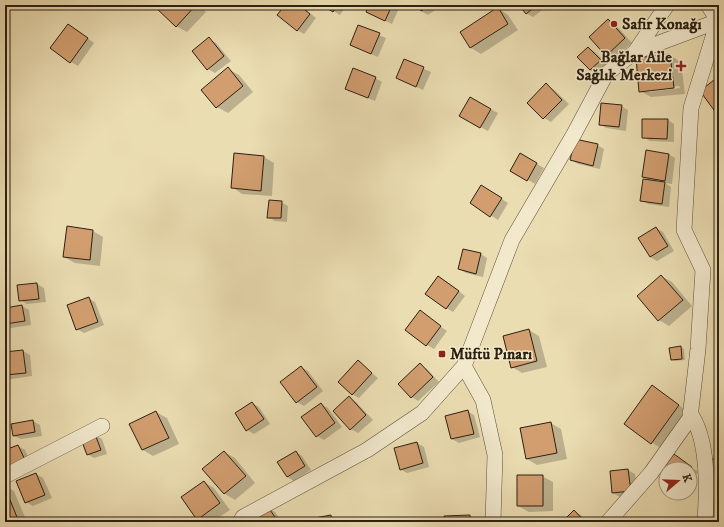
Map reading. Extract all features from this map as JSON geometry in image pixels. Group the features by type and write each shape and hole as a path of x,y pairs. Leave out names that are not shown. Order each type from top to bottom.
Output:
{"street":[{"path":"635,52 667,5"},
{"path":"708,5 719,22"},
{"path":"240,522 243,517 367,450 422,413 464,366 512,240 574,134 606,74 635,52 719,22"},
{"path":"608,522 651,472 690,418 698,349 703,270 684,230 691,108 719,22"},
{"path":"464,366 483,400 495,455 493,522"},
{"path":"690,413 697,422 702,442 707,492 705,522"},
{"path":"5,476 102,426"}],"building":[{"path":"153,5 196,5 176,27"},
{"path":"285,5 299,5 310,14 297,31 277,15"},
{"path":"322,5 337,5 333,12"},
{"path":"369,5 392,5 385,21 366,12"},
{"path":"417,5 430,5 421,11"},
{"path":"519,5 537,5 526,14"},
{"path":"498,7 508,24 470,48 460,32"},
{"path":"608,19 625,38 606,56 589,37"},
{"path":"68,24 88,38 70,63 50,48"},
{"path":"358,25 380,33 371,54 350,45"},
{"path":"209,37 224,56 207,70 192,51"},
{"path":"588,47 601,60 590,70 577,57"},
{"path":"670,54 674,88 639,92 636,58"},
{"path":"404,59 424,67 416,87 396,78"},
{"path":"228,67 243,86 216,108 201,90"},
{"path":"353,68 376,77 368,98 345,89"},
{"path":"719,76 719,117 700,91"},
{"path":"546,83 562,100 543,119 527,103"},
{"path":"470,97 491,109 480,128 459,116"},
{"path":"601,103 622,105 619,127 599,125"},
{"path":"642,119 668,119 667,139 642,138"},
{"path":"575,139 598,144 593,166 570,160"},
{"path":"646,150 669,154 665,181 642,177"},
{"path":"234,153 264,156 261,191 231,188"},
{"path":"520,153 537,163 527,181 510,171"},
{"path":"643,179 665,182 662,204 640,201"},
{"path":"481,185 502,198 490,217 470,203"},
{"path":"269,200 282,201 281,218 267,218"},
{"path":"67,226 93,230 90,260 63,257"},
{"path":"656,227 668,246 650,257 638,238"},
{"path":"463,249 481,253 476,274 458,269"},
{"path":"661,275 683,300 658,321 637,296"},
{"path":"438,276 459,291 446,309 425,294"},
{"path":"719,282 719,309 716,308"},
{"path":"37,283 39,299 19,301 17,285"},
{"path":"89,297 98,322 76,330 67,305"},
{"path":"22,305 25,321 5,324 5,308"},
{"path":"420,310 441,326 426,346 405,330"},
{"path":"529,329 537,361 511,368 503,336"},
{"path":"681,346 682,359 671,360 669,348"},
{"path":"23,350 26,373 5,375 5,352"},
{"path":"358,360 372,373 352,395 338,382"},
{"path":"420,363 433,377 411,398 398,384"},
{"path":"301,366 317,387 296,403 280,382"},
{"path":"652,385 679,405 651,444 624,424"},
{"path":"349,396 366,415 350,430 333,411"},
{"path":"252,402 264,419 246,431 235,413"},
{"path":"321,403 335,423 316,437 301,417"},
{"path":"468,410 474,434 451,439 445,416"},
{"path":"156,411 169,438 142,450 129,424"},
{"path":"33,420 35,432 13,436 11,424"},
{"path":"551,422 557,453 526,459 520,428"},
{"path":"719,429 719,453 718,453 716,430"},
{"path":"95,434 101,450 87,455 81,439"},
{"path":"417,442 423,463 400,470 394,448"},
{"path":"18,445 25,460 9,466 5,458 5,450"},
{"path":"224,451 246,476 224,494 202,469"},
{"path":"296,451 305,466 287,477 277,462"},
{"path":"674,454 684,461 669,461"},
{"path":"711,459 719,459 719,483 713,483"},
{"path":"628,469 631,491 612,493 610,471"},
{"path":"36,473 45,495 25,503 16,481"},
{"path":"517,475 543,475 543,506 517,506"},
{"path":"204,481 220,503 197,520 181,497"},
{"path":"5,488 19,522 5,522"},
{"path":"268,507 277,520 274,522 253,522 251,519"},
{"path":"574,510 585,522 562,522"},
{"path":"331,515 332,522 309,522 309,519"},
{"path":"470,515 470,522 444,522 444,516"}],"place":[{"name":"Safir Konağı","path":"614,24"},
{"name":"Bağlar Aile Sağlık Merkezi","path":"681,66"},
{"name":"Müftü Pınarı","path":"442,354"}]}
